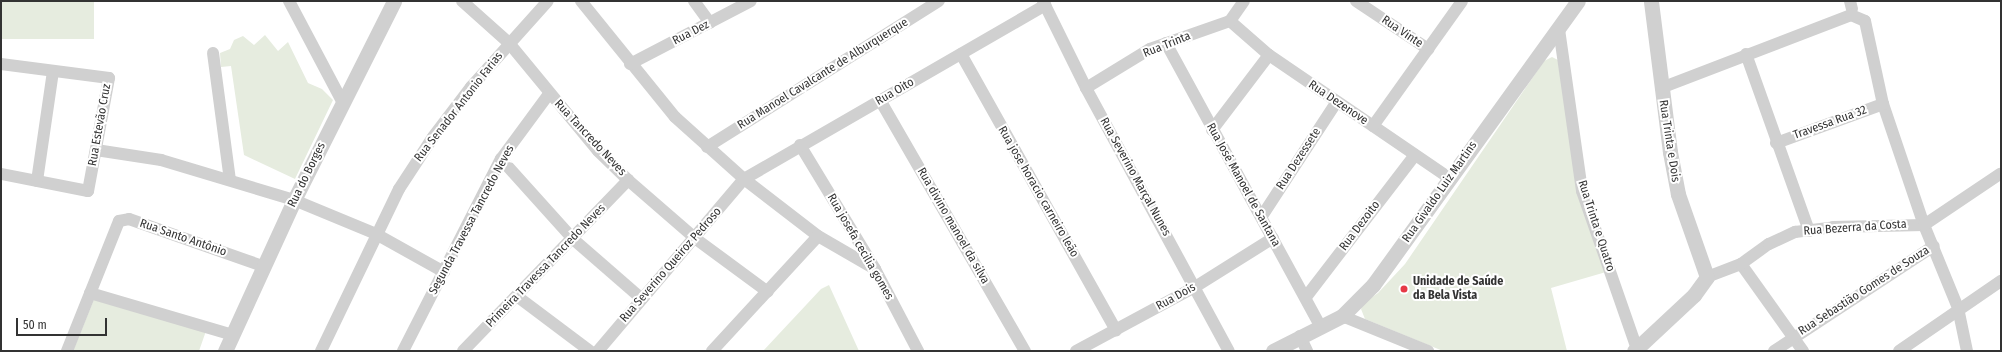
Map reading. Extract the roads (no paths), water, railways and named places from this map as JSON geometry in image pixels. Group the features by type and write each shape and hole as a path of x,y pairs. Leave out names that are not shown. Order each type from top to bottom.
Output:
{"street":[{"path":"289,1 342,102"},
{"name":"Rua do Borges","path":"225,351 265,267 294,200 394,1"},
{"name":"Rua Tancredo Neves","path":"462,1 509,43 549,94 598,151 628,180 696,239 768,292"},
{"name":"Rua Senador Antonio Farias","path":"321,351 376,234 399,189 433,137 509,43 548,1"},
{"path":"581,1 662,103 707,147 744,179 818,236 875,269"},
{"path":"694,1 710,23"},
{"name":"Rua Dez","path":"630,64 751,1"},
{"name":"Rua Manoel Cavalcante de Alburquerque","path":"707,147 939,1"},
{"path":"1230,21 1244,1"},
{"name":"Rua Vinte","path":"1356,1 1428,49"},
{"path":"1373,126 1462,1"},
{"name":"Rua Givaldo Luiz Martins","path":"1273,351 1320,325 1342,316 1373,285 1451,179 1494,115 1578,1"},
{"name":"Rua Trinta e Dois","path":"1651,1 1661,88 1678,194 1707,277"},
{"name":"Rua Oito","path":"744,179 800,145 960,54 1044,3"},
{"name":"Rua Severino Marçal Nunes","path":"1044,3 1086,88 1196,287 1229,351"},
{"path":"1661,88 1746,54 1851,15 1858,16 1865,21 1883,104 1924,225 1934,246 1958,308 1967,351"},
{"name":"Rua Trinta","path":"1086,88 1150,49 1230,21"},
{"name":"Rua Dezenove","path":"1230,21 1269,55 1336,103 1373,126 1451,179"},
{"name":"Rua Trinta e Quatro","path":"1559,28 1582,191 1635,350"},
{"name":"Rua José Manoel de Santana","path":"1166,43 1212,130 1262,216 1320,325"},
{"path":"213,53 230,180"},
{"name":"Rua jose horacio carneiro leão","path":"960,54 1116,330"},
{"path":"1746,54 1776,143 1809,230"},
{"path":"1212,130 1269,55"},
{"name":"Rua Estevão Cruz","path":"1,174 88,191 109,78 53,71 2,68"},
{"path":"37,181 53,71"},
{"name":"Segunda Travessa Tancredo Neves","path":"403,351 501,159 549,94"},
{"name":"Rua divino manoel da silva","path":"880,100 1025,351"},
{"name":"Rua Dezessete","path":"1262,216 1336,103"},
{"name":"Travessa Rua 32","path":"1776,143 1883,104"},
{"name":"Rua josefa cecilia gomes","path":"800,145 875,269 918,351"},
{"path":"96,150 161,160 294,200 376,234 444,272"},
{"name":"Rua Dezoito","path":"1306,297 1415,154"},
{"path":"501,159 573,239 642,299"},
{"name":"Rua Bezerra da Costa","path":"1707,277 1741,264 1783,236 1809,230 1849,226 1924,225 2000,174"},
{"name":"Rua Severino Queiroz Pedroso","path":"598,351 696,239 744,179"},
{"name":"Primeira Travessa Tancredo Neves","path":"464,351 518,297 628,180"},
{"name":"Rua Santo Antônio","path":"67,351 119,221 129,219 265,267"},
{"path":"712,351 818,236"},
{"name":"Rua Dois","path":"1076,351 1196,287 1273,238"},
{"name":"Rua Sebastião Gomes de Souza","path":"1774,351 1934,246"},
{"path":"1741,264 1803,351"},
{"path":"1635,350 1694,295 1707,277"},
{"path":"1899,351 1958,308 2001,280"},
{"path":"90,293 233,335"},
{"path":"518,297 590,351"},
{"path":"1342,316 1428,351"},
{"path":"1300,336 1307,351"},
{"path":"1393,337 1400,351"}],"place":[{"name":"Unidade de Saúde da Bela Vista","path":"1404,289"}]}
